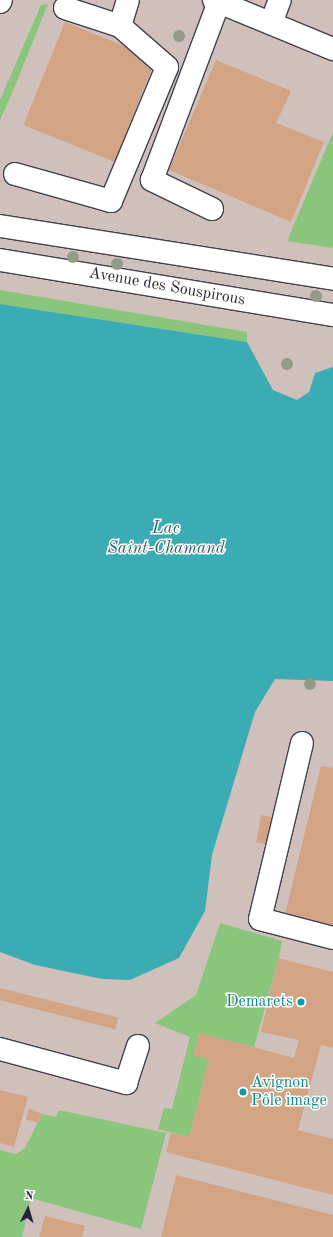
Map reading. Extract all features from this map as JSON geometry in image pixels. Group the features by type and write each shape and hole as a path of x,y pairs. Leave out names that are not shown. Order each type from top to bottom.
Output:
{"main road":[{"path":"120,26 128,0"},
{"path":"271,23 280,0"},
{"path":"212,209 152,180 217,1 245,6 271,23 333,49"},
{"path":"15,174 111,201 167,67 120,26 65,8"},
{"name":"Avenue des Souspirous","path":"0,226 333,278"},
{"name":"Avenue des Souspirous","path":"0,260 333,315"},
{"path":"302,743 260,919 333,938"},
{"path":"0,1049 126,1082 138,1046"}],"shaded area":[{"path":"0,0 333,0 333,1237 0,1237"}],"green space":[{"path":"48,4 0,120 0,100 41,5"},
{"path":"333,132 333,248 287,241"},
{"path":"0,290 247,332 247,342 0,304"},
{"path":"220,923 282,941 279,958 254,1047 199,1034 194,1055 209,1059 189,1137 158,1129 164,1108 172,1109 190,1037 155,1023 196,995"},
{"path":"59,1110 166,1133 141,1229 31,1198 22,1237 0,1237 0,1150 16,1154 25,1148 42,1114 56,1117"}],"water":[{"name":"Lac Saint-Chamand","path":"0,304 247,342 273,390 297,400 309,392 315,373 333,367 333,681 275,679 255,712 212,855 205,911 179,958 130,980 102,979 35,965 0,952"}],"building":[{"path":"65,22 156,59 114,162 23,125"},
{"path":"216,60 291,91 276,123 324,142 291,222 169,170"},
{"path":"321,766 333,768 333,927 285,914"},
{"path":"261,815 272,817 267,844 256,843"},
{"name":"Avignon Pôle image","path":"278,958 333,972 333,1048 321,1045 298,1130 333,1139 333,1195 166,1152 171,1133 189,1137 209,1059 193,1055 200,1033 294,1058 299,1040 261,1032"},
{"path":"0,988 118,1018 115,1029 0,1000"},
{"path":"0,1090 28,1097 14,1147 0,1143"},
{"path":"29,1108 42,1114 37,1123 26,1119"},
{"path":"176,1175 333,1215 333,1237 161,1237"},
{"path":"45,1216 85,1226 82,1237 39,1237"}],"place":[{"name":"Demarets","path":"301,1002"},
{"name":"Avignon Pôle image","path":"243,1092"}]}
